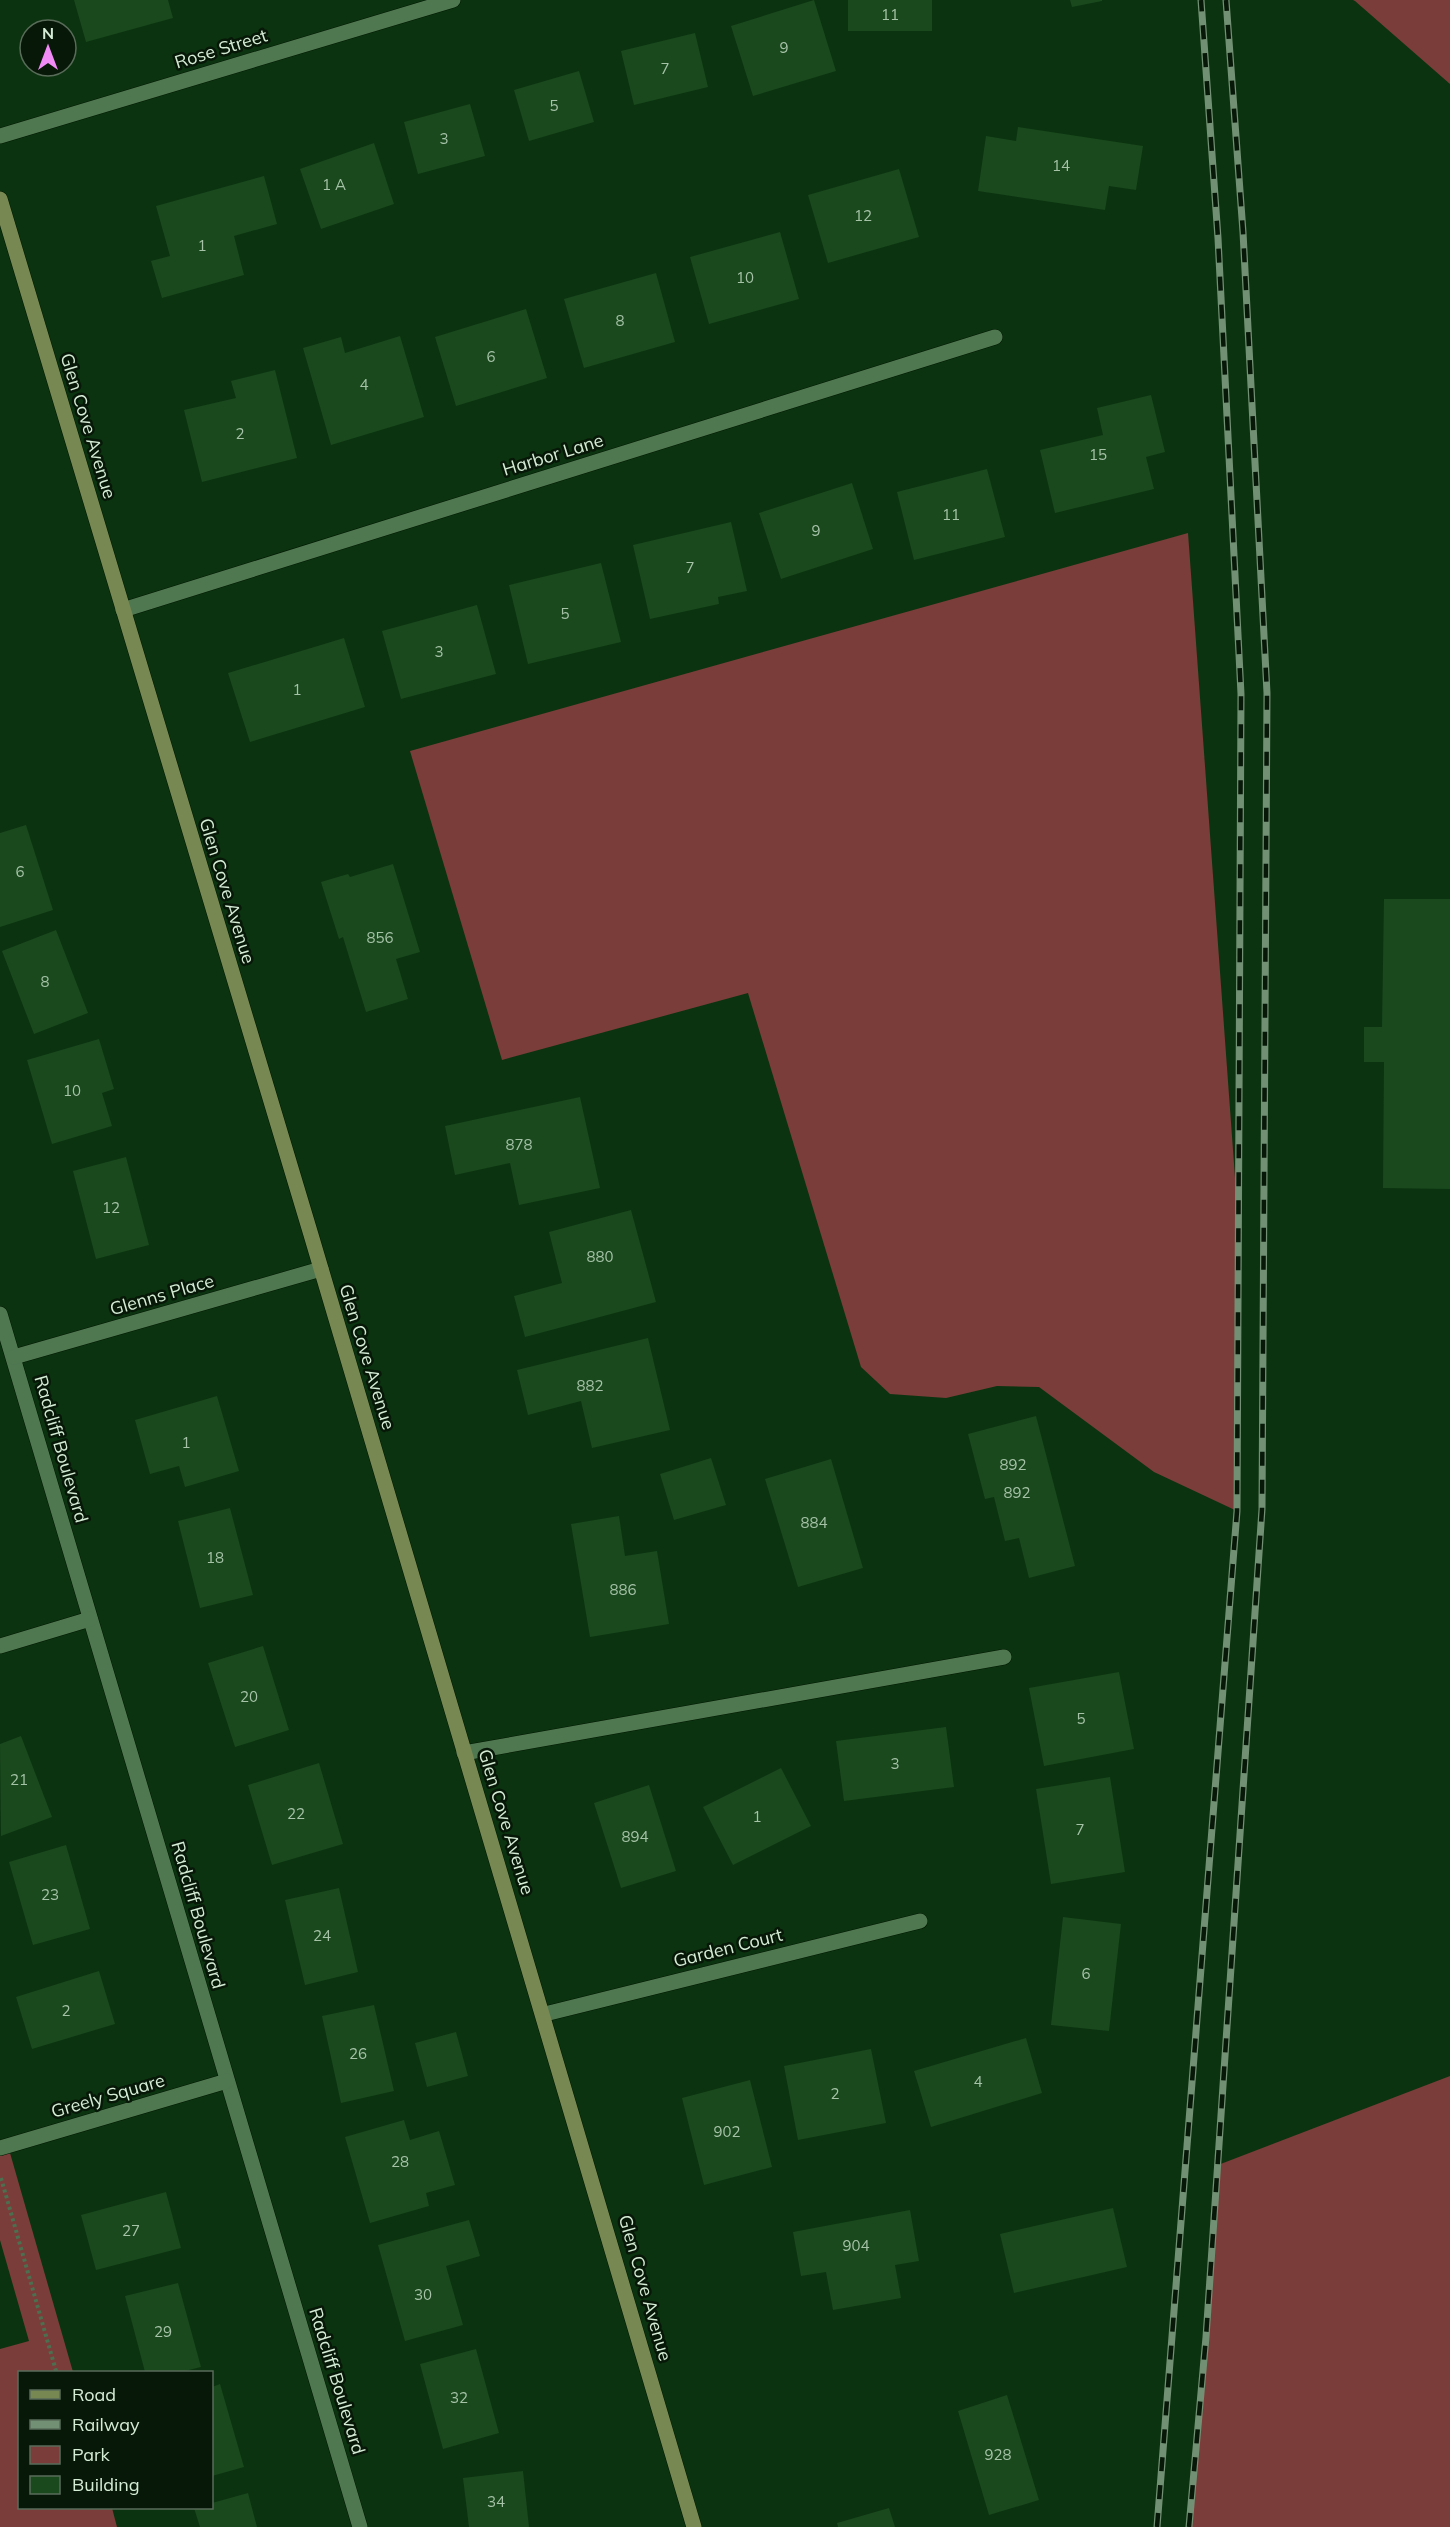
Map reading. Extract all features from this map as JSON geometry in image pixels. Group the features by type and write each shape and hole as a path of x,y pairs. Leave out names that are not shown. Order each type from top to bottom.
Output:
{"main road":[{"name":"Glen Cove Avenue","path":"0,199 464,1753 545,2014 694,2527"}],"street":[{"name":"Rose Street","path":"0,136 453,0"},
{"name":"Harbor Lane","path":"123,610 995,337"},
{"name":"Glenns Place","path":"14,1358 321,1269"},
{"name":"Radcliff Boulevard","path":"0,1314 360,2527"},
{"path":"0,1646 90,1619"},
{"path":"464,1753 1004,1657"},
{"name":"Garden Court","path":"545,2014 920,1921"},
{"name":"Greely Square","path":"0,2148 227,2081"}],"path":[{"path":"0,2174 56,2371"}],"green space":[{"path":"1353,0 1450,0 1450,84 1355,1"},
{"path":"1188,533 1240,1246 1237,1511 1154,1472 1039,1387 997,1386 946,1398 890,1394 861,1367 748,993 502,1060 410,751"},
{"path":"1450,2076 1450,2527 1189,2527 1218,2165"},
{"path":"8,2146 73,2371 18,2371 18,2509 112,2509 117,2527 0,2527 0,2349 29,2341 0,2240 0,2148"}],"building":[{"path":"74,0 168,0 173,18 86,42"},
{"path":"814,0 836,71 753,96 731,26"},
{"path":"848,0 932,0 932,31 848,31"},
{"path":"1070,0 1102,0 1102,1 1072,7"},
{"path":"695,33 708,87 634,105 621,51"},
{"path":"579,71 594,122 529,141 514,90"},
{"path":"470,104 485,156 418,174 404,122"},
{"path":"1018,127 1143,146 1136,190 1109,186 1105,210 978,191 986,136 1016,141"},
{"path":"374,143 394,204 321,229 300,169"},
{"path":"899,169 919,237 828,263 808,195"},
{"path":"264,176 277,224 234,236 244,275 162,298 151,261 170,256 156,206"},
{"path":"780,232 799,299 709,324 690,257"},
{"path":"656,273 675,342 584,368 564,299"},
{"path":"526,309 547,378 456,406 435,337"},
{"path":"400,336 424,417 331,445 303,348 341,337 345,353"},
{"path":"275,370 297,458 202,482 184,410 236,398 231,381"},
{"path":"1151,395 1165,452 1146,457 1154,489 1055,513 1040,450 1103,435 1097,408"},
{"path":"987,469 1005,537 914,560 897,492"},
{"path":"852,483 873,549 781,579 759,513"},
{"path":"731,522 747,591 718,597 719,604 650,619 633,545"},
{"path":"601,563 621,642 528,664 509,585"},
{"path":"477,605 496,674 401,699 382,631"},
{"path":"344,638 365,707 250,742 228,673"},
{"path":"26,825 53,910 0,927 0,833"},
{"path":"393,864 420,952 396,959 408,999 366,1012 343,937 339,939 321,882 348,874 350,877"},
{"path":"1384,899 1450,899 1450,1189 1383,1188 1384,1062 1364,1062 1364,1027 1382,1027"},
{"path":"56,930 88,1013 34,1034 2,951"},
{"path":"99,1039 114,1089 102,1093 112,1126 52,1144 27,1060"},
{"path":"580,1097 600,1188 519,1205 510,1163 455,1175 445,1126"},
{"path":"126,1157 149,1245 96,1259 73,1171"},
{"path":"631,1210 656,1302 525,1337 514,1296 562,1283 549,1232"},
{"path":"648,1338 670,1430 592,1448 581,1401 528,1415 517,1370"},
{"path":"217,1396 239,1471 185,1487 179,1466 150,1474 135,1420"},
{"path":"1036,1416 1075,1566 1029,1578 1019,1538 1005,1541 994,1497 985,1499 968,1434"},
{"path":"711,1458 726,1505 674,1520 660,1474"},
{"path":"831,1459 863,1568 798,1587 765,1479"},
{"path":"230,1508 253,1595 200,1608 178,1521"},
{"path":"619,1516 625,1556 657,1551 669,1624 590,1637 571,1524"},
{"path":"263,1646 289,1730 235,1747 208,1663"},
{"path":"1119,1672 1134,1749 1044,1766 1029,1688"},
{"path":"946,1727 954,1787 844,1801 836,1741"},
{"path":"21,1736 52,1817 1,1836 0,1744"},
{"path":"319,1763 343,1844 272,1865 248,1785"},
{"path":"781,1768 811,1826 733,1865 703,1807"},
{"path":"1110,1777 1125,1872 1051,1884 1036,1789"},
{"path":"649,1785 676,1871 621,1888 594,1803"},
{"path":"66,1845 90,1929 33,1945 9,1862"},
{"path":"339,1888 358,1972 305,1985 285,1900"},
{"path":"1063,1917 1121,1924 1109,2031 1051,2025"},
{"path":"99,1971 115,2024 32,2049 16,1997"},
{"path":"374,2005 394,2091 341,2103 322,2016"},
{"path":"456,2032 468,2076 427,2087 415,2043"},
{"path":"1026,2038 1042,2093 931,2127 914,2071"},
{"path":"871,2049 886,2123 798,2140 784,2066"},
{"path":"750,2080 772,2167 704,2185 682,2098"},
{"path":"404,2120 410,2140 439,2131 455,2185 426,2193 429,2206 370,2223 345,2137"},
{"path":"166,2192 181,2248 96,2270 81,2215"},
{"path":"1113,2208 1127,2267 1014,2293 1000,2234"},
{"path":"910,2210 919,2261 895,2265 901,2298 833,2310 826,2272 801,2276 793,2232"},
{"path":"469,2220 480,2256 446,2266 463,2325 405,2341 378,2245"},
{"path":"178,2283 201,2367 185,2371 145,2371 125,2296"},
{"path":"476,2349 499,2433 443,2449 420,2364"},
{"path":"220,2384 244,2467 213,2476 213,2387"},
{"path":"1007,2395 1039,2500 989,2515 958,2411"},
{"path":"523,2471 529,2527 469,2527 463,2478"},
{"path":"248,2493 257,2527 200,2527 194,2509 213,2509 213,2503"},
{"path":"889,2508 895,2527 838,2527 837,2523"}],"railway":[{"path":"1157,2527 1237,1511 1241,694 1218,238 1201,0"},
{"path":"1189,2527 1206,2337 1262,1509 1267,693 1243,232 1226,0"}]}
